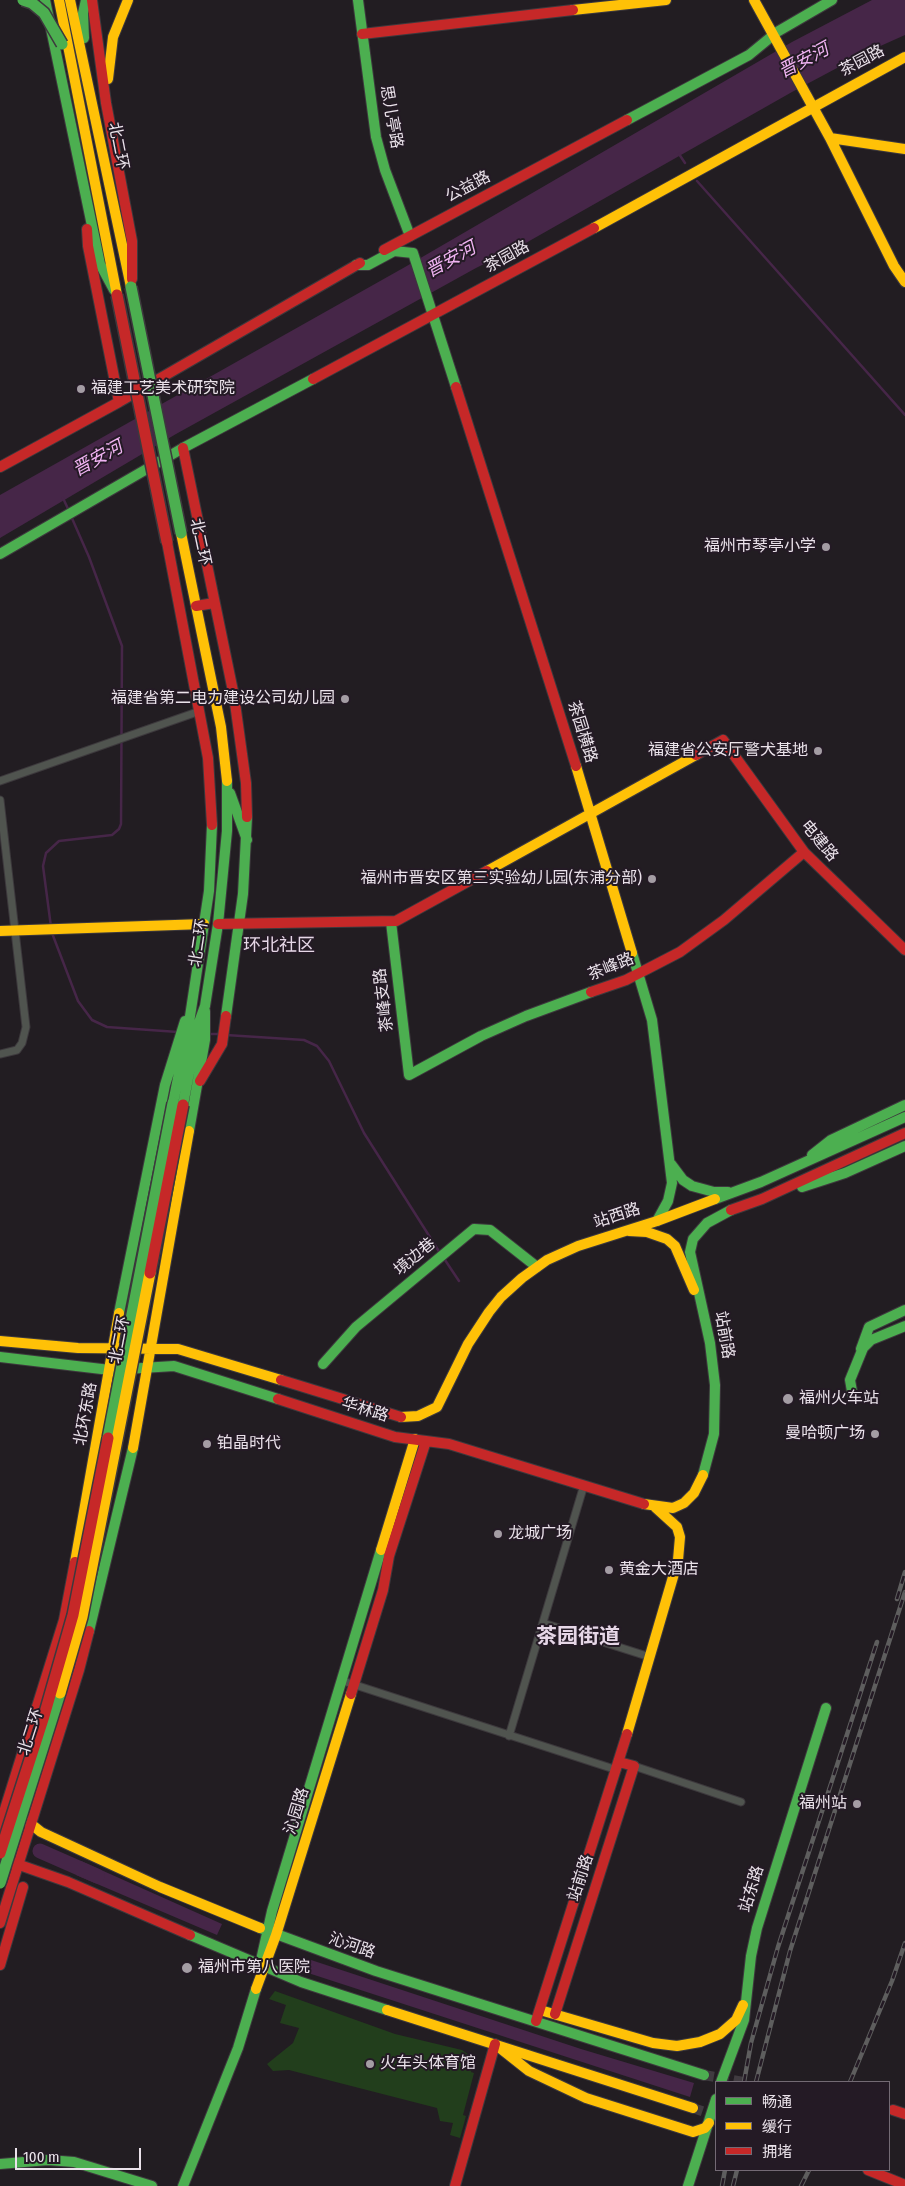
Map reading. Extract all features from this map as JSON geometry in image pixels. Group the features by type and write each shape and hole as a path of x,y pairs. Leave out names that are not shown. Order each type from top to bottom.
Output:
{"main road":[{"path":"23,0 32,3 44,13 54,27 68,57 79,97"},
{"path":"37,0 46,5 84,196 100,264 117,294"},
{"name":"北二环","path":"0,1854 44,1716 73,1614 192,1038 194,1024 190,1005 209,891 212,830 208,758 201,710 60,0"},
{"name":"北二环","path":"70,0 221,727 227,782 226,863 205,1006 194,1024"},
{"path":"86,0 83,24 91,95"},
{"path":"92,0 106,103 132,241 131,287"},
{"path":"106,103 113,37 128,0"},
{"name":"思儿亭路","path":"358,0 380,150 410,236"},
{"path":"362,34 666,0"},
{"path":"754,0 772,36 781,46 814,106 894,266 905,282"},
{"name":"公益路","path":"0,467 119,402 410,236 749,55 772,36 832,0"},
{"name":"茶园路","path":"0,554 183,448 432,316 905,57"},
{"path":"830,138 905,149"},
{"path":"84,196 88,246 119,402"},
{"name":"茶园横路","path":"356,266 368,265 394,251 413,253 591,814 640,974 655,1032 671,1163 670,1192 664,1210 657,1221"},
{"path":"183,448 234,696 244,754 247,840 239,925 222,1044 197,1086"},
{"path":"196,606 214,602"},
{"name":"电建路","path":"591,814 723,740 804,852 905,950"},
{"path":"227,782 247,840"},
{"path":"218,924 391,922 402,918 591,814"},
{"name":"茶峰路","path":"409,1075 481,1036 517,1020 640,974 680,952 703,936 804,852"},
{"name":"茶峰支路","path":"391,922 409,1075"},
{"path":"0,931 204,924"},
{"path":"0,1923 96,1604 131,1459 152,1350 197,1086 192,1038 194,1024"},
{"name":"北环东路","path":"0,1825 3,1805 64,1620 113,1349 165,1085 192,1038"},
{"name":"北二环","path":"0,1883 53,1718 82,1616 104,1514 178,1104"},
{"path":"796,1167 831,1140 905,1105"},
{"name":"站西路","path":"401,1417 424,1415 437,1407 468,1344 489,1312 501,1297 537,1267 561,1253 736,1192 905,1117"},
{"path":"762,1199 905,1133"},
{"path":"762,1199 845,1173 905,1146"},
{"path":"671,1163 683,1180 692,1186 714,1192 736,1192"},
{"name":"站前路","path":"703,1475 712,1442 716,1413 713,1363 690,1252 691,1244 702,1229 721,1214 762,1199"},
{"name":"境边巷","path":"323,1364 356,1327 474,1229 486,1228 537,1267"},
{"path":"622,1231 647,1232 667,1239 675,1246 702,1307"},
{"path":"858,1359 868,1328 905,1310"},
{"path":"853,1397 850,1380 862,1348 868,1342 905,1326"},
{"name":"华林路","path":"0,1341 113,1349 178,1349 401,1417"},
{"name":"华林路","path":"0,1357 110,1370 174,1366 396,1437 449,1444 654,1508 673,1508 684,1503 694,1493 703,1475"},
{"name":"沁园路","path":"183,2186 238,2048 420,1440"},
{"name":"站前路","path":"536,2021 618,1766 678,1560 679,1532 673,1522 654,1508"},
{"name":"站东路","path":"721,2081 744,2020 751,1956 757,1928 826,1708"},
{"path":"618,1766 634,1766"},
{"name":"站前路","path":"555,2014 634,1766"},
{"name":"沁河路","path":"3,1805 17,1812 41,1832 160,1886 271,1933 376,1971 704,2075"},
{"path":"0,1854 18,1866 68,1882 301,1982 693,2108"},
{"path":"0,1965 23,1887"},
{"path":"540,2010 659,2045 684,2045 715,2037 726,2030 739,2014 743,2000 747,1954 757,1928"},
{"path":"495,2044 521,2066 581,2096 694,2132 705,2128 709,2123"},
{"path":"455,2186 495,2044"},
{"path":"688,2186 715,2102"},
{"path":"905,2106 893,2110 905,2114"},
{"path":"694,2132 701,2148"},
{"path":"0,2164 48,2160 74,2162 152,2186"},
{"path":"870,2171 896,2183 905,2184"}],"street":[{"path":"0,781 125,739 201,710"},
{"path":"0,800 26,1027 22,1043 17,1050 0,1054"},
{"path":"509,1736 584,1485"},
{"path":"543,1623 650,1657"},
{"path":"348,1683 509,1736 618,1766"},
{"path":"634,1766 741,1802"}],"green space":[{"name":"火车头体育馆","path":"275,1991 395,2034 462,2050 469,2055 473,2063 471,2072 474,2073 463,2115 466,2116 460,2138 450,2135 453,2123 440,2121 437,2108 289,2070 273,2071 267,2064 293,2043 299,2028 280,2023 286,2005 269,1999"}],"water":[{"name":"晋安河","path":"872,0 905,0 905,35 867,52 792,92 524,244 476,268 176,434 0,538 0,495 405,267 792,42"},
{"path":"81,1861 222,1924 217,1935 76,1875"},
{"path":"308,1959 581,2049 694,2083 690,2097 302,1971"}],"waterway":[{"path":"679,154 685,163"},
{"path":"697,181 905,415"},
{"path":"63,498 69,511"},
{"path":"51,927 43,866 46,853 59,841 112,835 119,829 121,824 122,646 89,557 71,516"},
{"path":"52,933 78,1001 92,1020 107,1027 178,1032"},
{"path":"208,1034 220,1034"},
{"path":"226,1035 304,1040 317,1046 329,1061 364,1133 440,1253"},
{"path":"443,1257 459,1281"},
{"path":"40,1851 97,1876"}],"tunnel":[{"path":"704,2075 738,2081"},
{"path":"693,2108 715,2116"}],"railway":[{"path":"897,1599 905,1572"},
{"path":"756,2081 790,1951 905,1592"},
{"path":"744,2081 751,2043 778,1947 877,1642"},
{"path":"850,2081 892,1981 905,1943"},
{"path":"722,2186 725,2171"},
{"path":"733,2186 737,2171"},
{"path":"801,2186 808,2171"}],"traffic: fast":[{"path":"23,0 32,3 44,13 62,44"},
{"path":"45,0 100,264 114,290"},
{"path":"84,38 83,13 86,0"},
{"path":"358,0 376,137 385,170 410,236"},
{"path":"627,120 749,55 777,32 832,0"},
{"path":"356,265 368,265 394,251 413,253 456,387"},
{"path":"131,287 181,533"},
{"path":"0,554 183,448 313,379"},
{"path":"183,1105 198,1025 205,1006 218,924 227,831 227,781"},
{"path":"230,793 247,840"},
{"path":"226,1016 243,894 247,817"},
{"path":"173,1103 189,1023 209,891 212,825"},
{"path":"391,922 409,1075 481,1036 526,1016 591,992"},
{"path":"632,953 652,1020 672,1183 668,1201 657,1221"},
{"path":"189,1131 205,1040 205,1011"},
{"path":"119,1313 165,1085 185,1021"},
{"path":"108,1438 173,1103"},
{"path":"812,1155 831,1140 905,1105"},
{"path":"715,1199 761,1182 905,1117"},
{"path":"802,1187 845,1173 905,1146"},
{"path":"671,1164 683,1180 692,1186 714,1192 728,1192"},
{"path":"703,1475 714,1434 715,1385 710,1343 690,1252 693,1239 707,1223 731,1210"},
{"path":"323,1364 356,1327 474,1229 490,1230 537,1267"},
{"path":"861,1349 869,1327 905,1310"},
{"path":"853,1397 850,1380 863,1348 871,1340 905,1326"},
{"path":"0,1357 110,1370 174,1366 278,1399"},
{"path":"89,1631 133,1448"},
{"path":"261,1960 272,1911 381,1550"},
{"path":"0,1883 60,1693"},
{"path":"721,2081 744,2020 751,1956 757,1928 826,1708"},
{"path":"260,1928 376,1971 704,2075"},
{"path":"190,1935 301,1982 387,2010"},
{"path":"183,2186 238,2048 256,1989"},
{"path":"688,2186 715,2102"},
{"path":"0,2164 48,2160 74,2162 152,2186"}],"traffic: slow":[{"path":"59,0 117,295"},
{"path":"70,0 131,287"},
{"path":"108,79 113,37 128,0"},
{"path":"573,10 666,0"},
{"path":"754,0 830,138 894,266 905,282"},
{"path":"594,228 905,57"},
{"path":"830,138 905,149"},
{"path":"181,533 221,727 227,781"},
{"path":"487,871 696,755"},
{"path":"576,766 632,953"},
{"path":"0,931 204,924"},
{"path":"133,1448 189,1131"},
{"path":"401,1417 418,1416 437,1407 468,1344 489,1312 501,1297 522,1278 547,1260 578,1246 657,1221 715,1199"},
{"path":"629,1231 647,1232 667,1239 675,1246 694,1290"},
{"path":"60,1693 82,1617 150,1273"},
{"path":"75,1562 119,1313"},
{"path":"0,1341 78,1348 178,1349 281,1380"},
{"path":"381,1550 415,1439"},
{"path":"644,1504 673,1508 684,1503 694,1493 703,1475"},
{"path":"627,1734 678,1560 680,1537 677,1527 655,1507"},
{"path":"256,1989 276,1935 351,1694"},
{"path":"26,1820 41,1832 160,1887 260,1928"},
{"path":"540,2010 653,2043 677,2046 700,2042 720,2034 736,2020 743,2005"},
{"path":"387,2010 693,2108"},
{"path":"500,2048 529,2071 586,2098 693,2132 705,2128 709,2123"}],"traffic: jam":[{"path":"92,0 106,103 132,241 132,279"},
{"path":"362,34 573,10"},
{"path":"384,250 627,120"},
{"path":"313,379 594,228"},
{"path":"87,229 88,246 119,402"},
{"path":"0,467 119,402 360,263"},
{"path":"117,295 167,542"},
{"path":"456,387 576,766"},
{"path":"183,448 234,696 246,783 247,817"},
{"path":"167,542 208,758 212,825"},
{"path":"196,606 214,603"},
{"path":"696,755 723,740 804,852 905,950"},
{"path":"591,992 626,980 680,952 724,920 804,852"},
{"path":"218,924 396,921 487,871"},
{"path":"200,1081 222,1044 226,1016"},
{"path":"150,1273 183,1105"},
{"path":"731,1210 762,1199 905,1133"},
{"path":"281,1380 401,1417"},
{"path":"278,1399 395,1437 449,1444 644,1504"},
{"path":"0,1853 44,1716 73,1615 108,1438"},
{"path":"351,1694 383,1590 389,1556 426,1441"},
{"path":"0,1825 64,1620 75,1562"},
{"path":"0,1923 79,1670 89,1631"},
{"path":"536,2021 627,1734"},
{"path":"555,2014 634,1766 619,1762"},
{"path":"14,1863 68,1882 190,1935"},
{"path":"0,1965 23,1887"},
{"path":"455,2186 495,2044"},
{"path":"893,2110 905,2114"},
{"path":"870,2171 905,2185"}],"place":[{"name":"福建工艺美术研究院","path":"81,389"},
{"name":"福州市琴亭小学","path":"826,547"},
{"name":"福建省第二电力建设公司幼儿园","path":"345,699"},
{"name":"福建省公安厅警犬基地","path":"818,751"},
{"name":"福州市晋安区第三实验幼儿园(东浦分部)","path":"652,879"},
{"name":"福州火车站","path":"788,1399"},
{"name":"曼哈顿广场","path":"875,1434"},
{"name":"铂晶时代","path":"207,1444"},
{"name":"龙城广场","path":"498,1534"},
{"name":"黄金大酒店","path":"609,1570"},
{"name":"福州站","path":"857,1804"},
{"name":"福州市第八医院","path":"187,1968"},
{"name":"火车头体育馆","path":"370,2064"}],"district":[{"name":"环北社区","path":"279,946"},
{"name":"茶园街道","path":"578,1637"}]}
